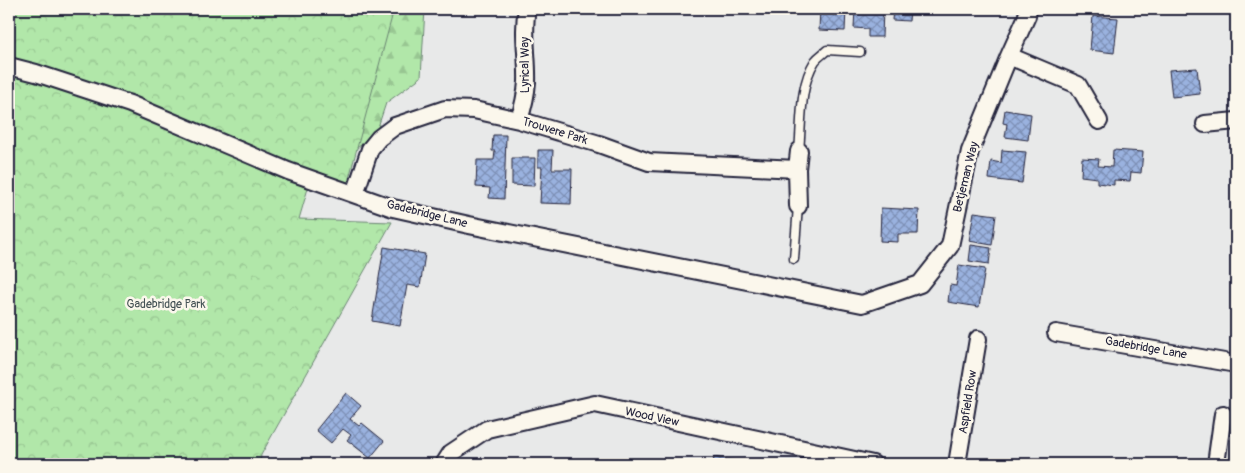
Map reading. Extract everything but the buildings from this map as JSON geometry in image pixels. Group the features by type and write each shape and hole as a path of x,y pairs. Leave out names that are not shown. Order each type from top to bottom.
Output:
{"street":[{"name":"Lyrical Way","path":"519,120 527,84 524,34 527,9"},
{"name":"Betjeman Way","path":"862,304 920,284 950,246 970,151 1027,16 1028,9"},
{"path":"1009,56 1078,85 1099,121"},
{"name":"Gadebridge Lane","path":"9,66 130,104 288,171 393,208 862,304"},
{"name":"Trouvere Park","path":"355,194 370,149 380,138 395,126 445,109 474,110 519,120 599,144 648,162 797,169"},
{"path":"1205,124 1236,121"},
{"path":"798,206 797,169 799,151"},
{"name":"Gadebridge Lane","path":"1056,333 1236,364"},
{"name":"Aspfield Row","path":"957,464 978,339"},
{"name":"Wood View","path":"444,464 451,453 487,429 595,404 873,464"},
{"path":"1216,464 1223,414"}],"lane":[{"path":"799,151 804,89 810,69 816,59 827,50 860,52"},
{"path":"794,259 798,206"}],"green space":[{"name":"Gadebridge Park","path":"9,9 394,9 348,182 311,178 299,219 392,222 261,455 260,464 9,464"},
{"path":"352,9 425,9 421,77 386,103 376,133 338,163"}]}
